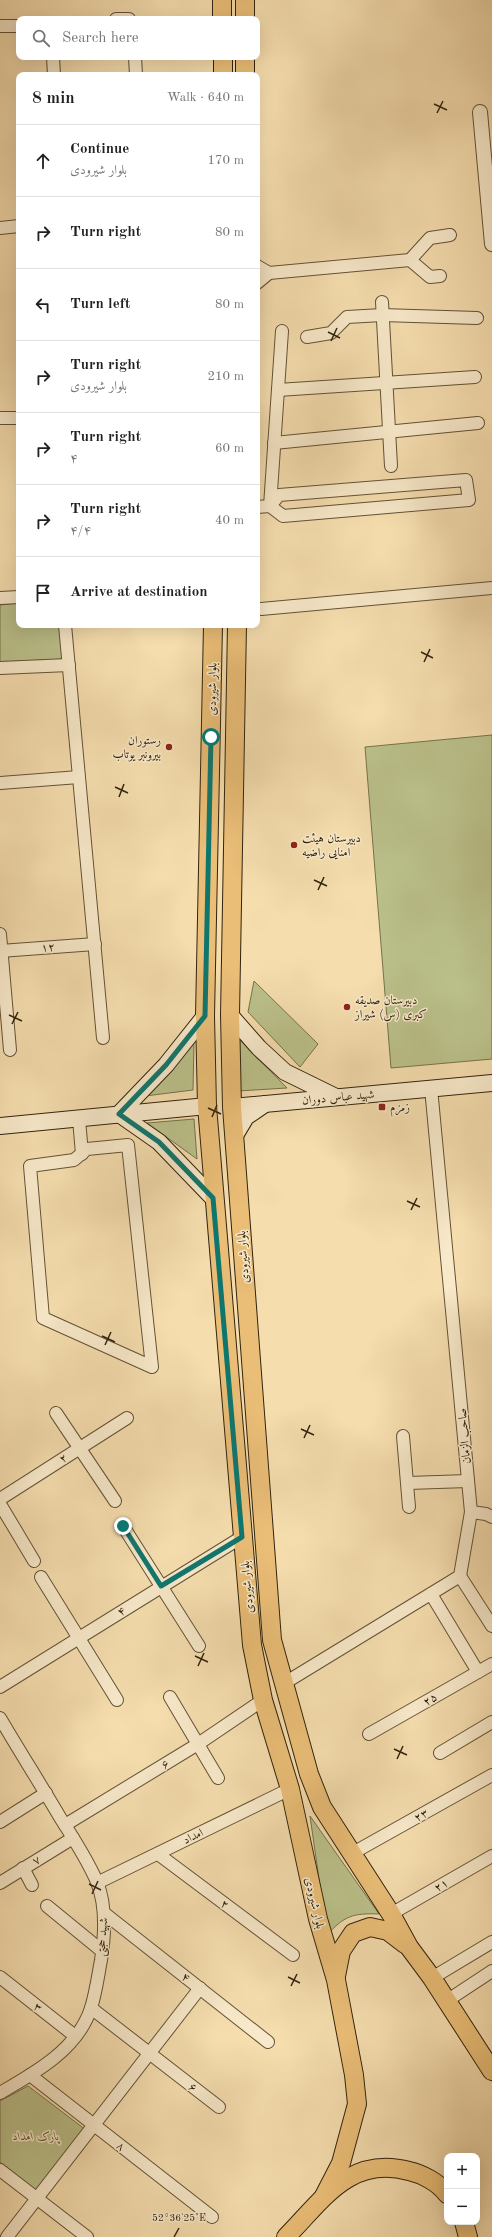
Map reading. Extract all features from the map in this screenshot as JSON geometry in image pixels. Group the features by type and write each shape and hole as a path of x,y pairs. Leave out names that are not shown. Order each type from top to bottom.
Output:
{"main road":[{"path":"222,0 222,16"},
{"path":"245,0 245,16"},
{"path":"223,60 223,72"},
{"path":"245,60 245,72"},
{"name":"بلوار شیرودی","path":"213,628 205,1016 207,1106 213,1198 252,1645 263,1700 290,1789 318,1919 336,1980 354,2075 357,2104 341,2163 324,2196"},
{"name":"بلوار شیرودی","path":"237,628 230,1015 232,1107 272,1640 309,1774 322,1807 391,1914 409,1947 432,1978 445,2002 492,2071"},
{"path":"212,717 224,720 235,716"},
{"path":"211,737 223,733 235,737"},
{"path":"230,1015 259,1048 285,1072 336,1097"},
{"path":"119,1114 166,1065 205,1016"},
{"name":"شهید عباس دوران","path":"232,1107 492,1083"},
{"path":"234,1137 246,1117 265,1104"},
{"path":"0,1126 207,1106"},
{"path":"119,1114 159,1142 213,1198"},
{"path":"237,1469 258,1468"},
{"path":"336,1980 341,1951 353,1933 370,1927 388,1931 409,1947"},
{"path":"286,2237 324,2196 344,2179 368,2169 395,2167 421,2174 444,2192"},
{"path":"465,2225 468,2237"}],"street":[{"path":"0,26 16,26"},
{"path":"53,60 54,72"},
{"path":"135,60 136,72"},
{"path":"480,112 492,244"},
{"path":"0,228 16,226"},
{"path":"260,280 268,273 410,260 430,238 450,235"},
{"path":"410,260 430,277 440,276"},
{"path":"260,268 268,273"},
{"path":"382,302 390,466"},
{"path":"307,336 331,333 347,317 382,315 477,318"},
{"path":"270,506 282,331"},
{"path":"278,390 476,377"},
{"path":"0,418 16,418"},
{"path":"274,443 478,423"},
{"path":"260,507 270,506 283,516 468,500 466,480 279,495 270,506"},
{"path":"261,609 492,588"},
{"path":"0,598 16,597"},
{"path":"65,628 103,1038"},
{"path":"0,668 69,665"},
{"path":"0,783 79,777"},
{"path":"0,934 10,1050"},
{"name":"۱۲","path":"1,951 95,944"},
{"name":"صاحب الزمان","path":"431,1088 471,1512 460,1576"},
{"path":"79,1119 82,1154"},
{"path":"128,1146 152,1367 43,1318 30,1166 74,1160 82,1154 87,1149 128,1146"},
{"path":"56,1413 114,1501"},
{"name":"۲","path":"0,1498 127,1418"},
{"path":"403,1436 409,1507"},
{"path":"408,1483 468,1480"},
{"path":"0,1504 34,1561"},
{"path":"471,1512 486,1514 492,1517"},
{"path":"123,1526 199,1646"},
{"name":"۴","path":"0,1687 242,1537"},
{"path":"283,1684 460,1576 492,1626"},
{"path":"42,1577 117,1700"},
{"path":"431,1594 478,1672"},
{"name":"۲۵","path":"369,1734 492,1664"},
{"path":"170,1697 218,1778"},
{"name":"۶","path":"65,1825 198,1744 263,1700"},
{"name":"شهید حجتی","path":"0,1718 73,1838 97,1883 104,1913 102,1951 91,2008 75,2036 65,2049 30,2075 0,2093"},
{"path":"440,1753 492,1722"},
{"name":"۲۳","path":"351,1854 492,1775"},
{"name":"امداد","path":"97,1883 290,1789"},
{"path":"0,1822 46,1793"},
{"name":"۷","path":"0,1883 73,1838"},
{"name":"۲","path":"158,1854 293,1956"},
{"name":"۲۱","path":"391,1914 492,1856"},
{"path":"23,1868 32,1885"},
{"path":"47,1906 102,1951"},
{"name":"۴","path":"104,1913 268,2042"},
{"path":"432,1978 492,1942"},
{"path":"445,2002 492,1971"},
{"name":"۳","path":"0,1977 75,2036"},
{"path":"6,2237 200,1988"},
{"name":"۶","path":"91,2008 219,2107"},
{"name":"۸","path":"30,2075 212,2217"},
{"path":"0,2170 36,2200 87,2237"}],"green space":[{"path":"16,603 16,628 63,628 65,659 0,662 0,605"},
{"path":"492,735 492,1059 391,1068 365,747"},
{"path":"254,981 318,1044 300,1067 248,1012"},
{"path":"239,1039 287,1088 238,1091"},
{"path":"194,1041 193,1090 145,1096"},
{"path":"194,1119 197,1159 147,1123"},
{"path":"310,1816 379,1914 362,1914 350,1917 344,1920 327,1935"},
{"name":"پارک امداد","path":"28,2086 86,2130 38,2192 0,2162 0,2101"}],"place":[{"name":"رستوران بیرونبر یوتاب","path":"169,747"},
{"name":"دبیرستان هیئت امنایی راضیه","path":"294,845"},
{"name":"دبیرستان صدیقه کبری (س) شیراز","path":"347,1007"},
{"name":"زمزم","path":"382,1107"}],"route":[{"path":"123,1526 161,1586 242,1537 213,1198 191,1173 159,1142 119,1114 166,1065 205,1016 211,737"}]}
